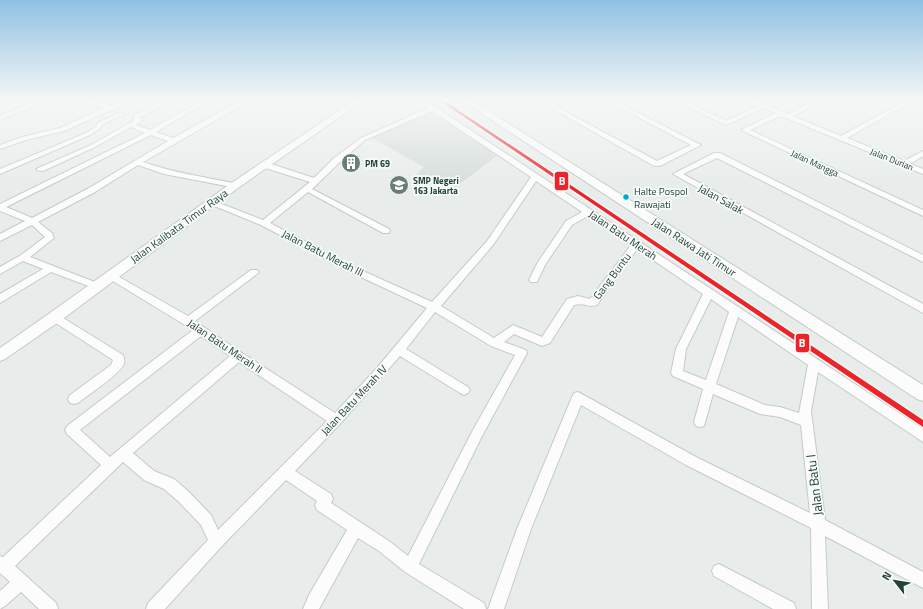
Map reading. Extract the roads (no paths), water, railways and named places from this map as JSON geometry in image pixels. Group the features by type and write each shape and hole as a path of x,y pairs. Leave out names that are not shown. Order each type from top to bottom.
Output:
{"main road":[{"name":"Jalan Rawa Jati Timur","path":"509,128 923,394"}],"street":[{"path":"0,147 24,138 66,128"},
{"path":"0,172 88,134 96,128"},
{"path":"40,170 94,146 124,128"},
{"path":"138,128 175,141"},
{"path":"0,208 157,128"},
{"path":"0,238 92,190 198,128"},
{"name":"Jalan Kalibata Timur Raya","path":"0,355 55,317 234,186 318,128"},
{"path":"264,223 307,189 337,160 363,139 387,128"},
{"name":"Jalan Batu Merah","path":"464,128 735,310 765,332 814,362 923,436"},
{"path":"592,128 657,164 697,145 664,128"},
{"name":"Jalan Mangga","path":"748,128 744,130 923,213"},
{"name":"Jalan Durian","path":"819,128 923,172"},
{"path":"842,138 859,128"},
{"path":"905,164 923,152"},
{"name":"Jalan Salak","path":"923,259 717,155 677,174 923,309"},
{"path":"24,162 57,178"},
{"path":"139,163 164,172 202,178 234,186"},
{"path":"264,165 316,181"},
{"name":"Jalan Batu Merah IV","path":"154,609 216,542 336,420 399,350 490,243 536,176"},
{"path":"307,189 386,230"},
{"name":"Jalan Batu Merah III","path":"211,203 264,223 352,269 434,307 495,343 522,353 477,434 410,567"},
{"path":"0,208 32,222 49,235 50,238 24,257 0,271"},
{"path":"534,280 541,264 569,223 588,212"},
{"name":"Gang Buntu","path":"495,343 513,329 542,342 546,340 571,302 578,300 591,303 593,302 636,244"},
{"path":"24,257 97,286"},
{"path":"0,299 51,268"},
{"path":"188,321 254,272"},
{"name":"Jalan Batu Merah II","path":"111,276 188,321 238,356 336,420"},
{"path":"708,292 681,349 677,373 764,410 782,412 806,422"},
{"path":"700,422 709,387 735,310"},
{"path":"55,317 119,358 119,363 115,368 74,399"},
{"path":"110,464 71,430 201,330"},
{"path":"399,350 464,390"},
{"path":"50,609 2,565 110,464 238,356"},
{"name":"Jalan Batu I","path":"814,362 805,411 818,524 820,609"},
{"path":"496,609 524,529 578,398 692,461 818,524 923,580"},
{"path":"123,453 149,476 169,484 184,497 206,520 216,542"},
{"path":"285,472 326,499 322,505 384,546 410,567 478,609"},
{"path":"311,609 314,600 356,528"},
{"path":"719,571 788,609"},
{"path":"0,601 20,582"}],"place":[{"name":"PM 69","path":"351,163"},
{"name":"SMP Negeri 163 Jakarta","path":"399,185"},
{"name":"Halte Pospol Rawajati","path":"626,197"}]}
